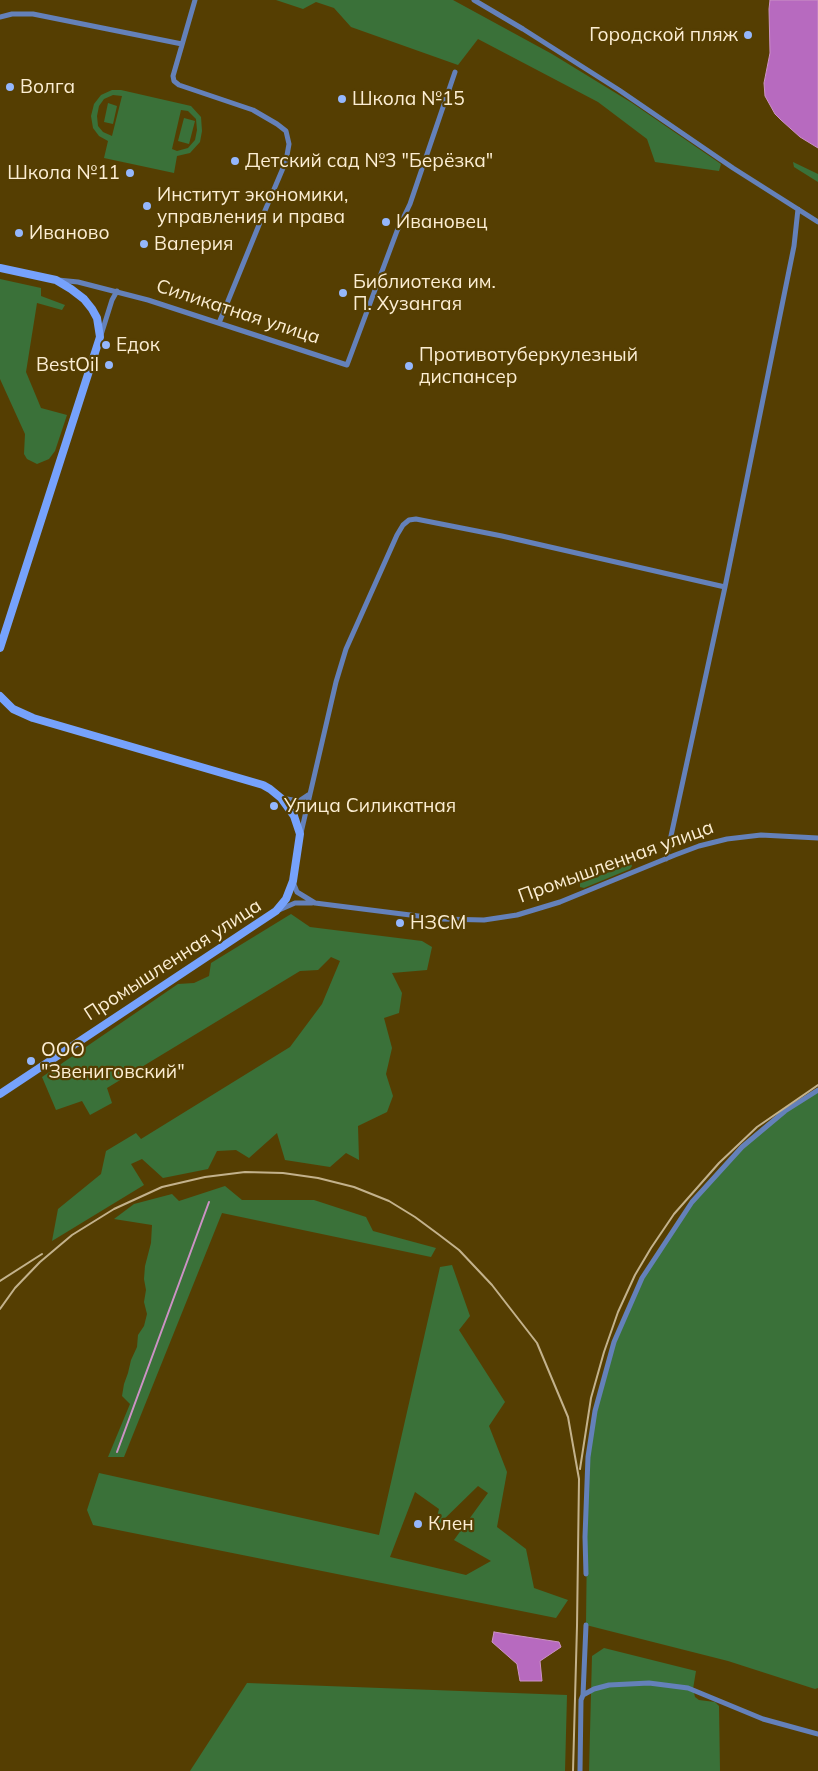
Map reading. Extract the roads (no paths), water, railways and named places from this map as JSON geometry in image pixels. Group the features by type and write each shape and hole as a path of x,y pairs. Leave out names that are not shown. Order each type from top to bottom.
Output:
{"street":[{"path":"195,0 173,76 174,81 179,85 253,110 277,124 286,132 289,144 286,161 219,323"},
{"path":"474,0 619,90 733,168 818,222"},
{"path":"0,17 12,14 33,14 182,44"},
{"name":"Силикатная улица","path":"56,280 78,282 117,291 347,365 397,231 410,204 455,72"},
{"path":"666,859 725,587 794,246 798,209"},
{"path":"0,268 56,280 71,289 84,299 92,309 97,318 100,337"},
{"path":"0,648 112,300 117,291"},
{"path":"300,834 336,682 346,650 397,535 402,525 409,520 502,536 725,587"},
{"path":"0,696 13,709 33,718 263,785 281,798 294,816 300,834"},
{"path":"281,798 292,801 299,800 308,795"},
{"name":"Промышленная улица","path":"276,911 286,899 293,881 300,834"},
{"name":"Промышленная улица","path":"0,1094 276,911 295,904 315,903 442,919 491,920 517,915 560,902 699,846 746,836 772,834 818,838"},
{"path":"293,881 297,892 315,903"},
{"path":"586,1574 585,1537 588,1466 595,1412 614,1342 642,1278 692,1202 742,1148 785,1112 818,1090"},
{"path":"580,1771 580,1710 581,1700 584,1695 586,1626"},
{"path":"584,1695 594,1689 616,1684 649,1683 673,1685 688,1688 763,1719 818,1734"}],"waterway":[{"path":"117,1452 209,1202"}],"railway":[{"path":"580,1469 591,1398 604,1352 618,1312 635,1275 651,1248 674,1214 719,1163 757,1127 818,1085"},
{"path":"0,1309 15,1288 40,1262 72,1235 114,1209 162,1187 205,1177 245,1172 283,1173 318,1178 354,1187 389,1201 415,1217 459,1250 492,1285 537,1343 568,1417 579,1479 573,1771"},
{"path":"0,1281 42,1254"}],"place":[{"name":"Городской пляж","path":"748,35"},
{"name":"Волга","path":"10,87"},
{"name":"Школа №15","path":"342,99"},
{"name":"Детский сад №3 \"Берёзка\"","path":"235,161"},
{"name":"Школа №11","path":"130,173"},
{"name":"Институт экономики, управления и права","path":"147,206"},
{"name":"Ивановец","path":"386,222"},
{"name":"Иваново","path":"19,233"},
{"name":"Валерия","path":"144,244"},
{"name":"Библиотека им. П. Хузангая","path":"343,293"},
{"name":"Едок","path":"106,345"},
{"name":"BestOil","path":"109,365"},
{"name":"Противотуберкулезный диспансер","path":"409,366"},
{"name":"Улица Силикатная","path":"274,806"},
{"name":"НЗСМ","path":"400,923"},
{"name":"ООО \"Звениговский\"","path":"31,1061"},
{"name":"Клен","path":"418,1524"}]}
